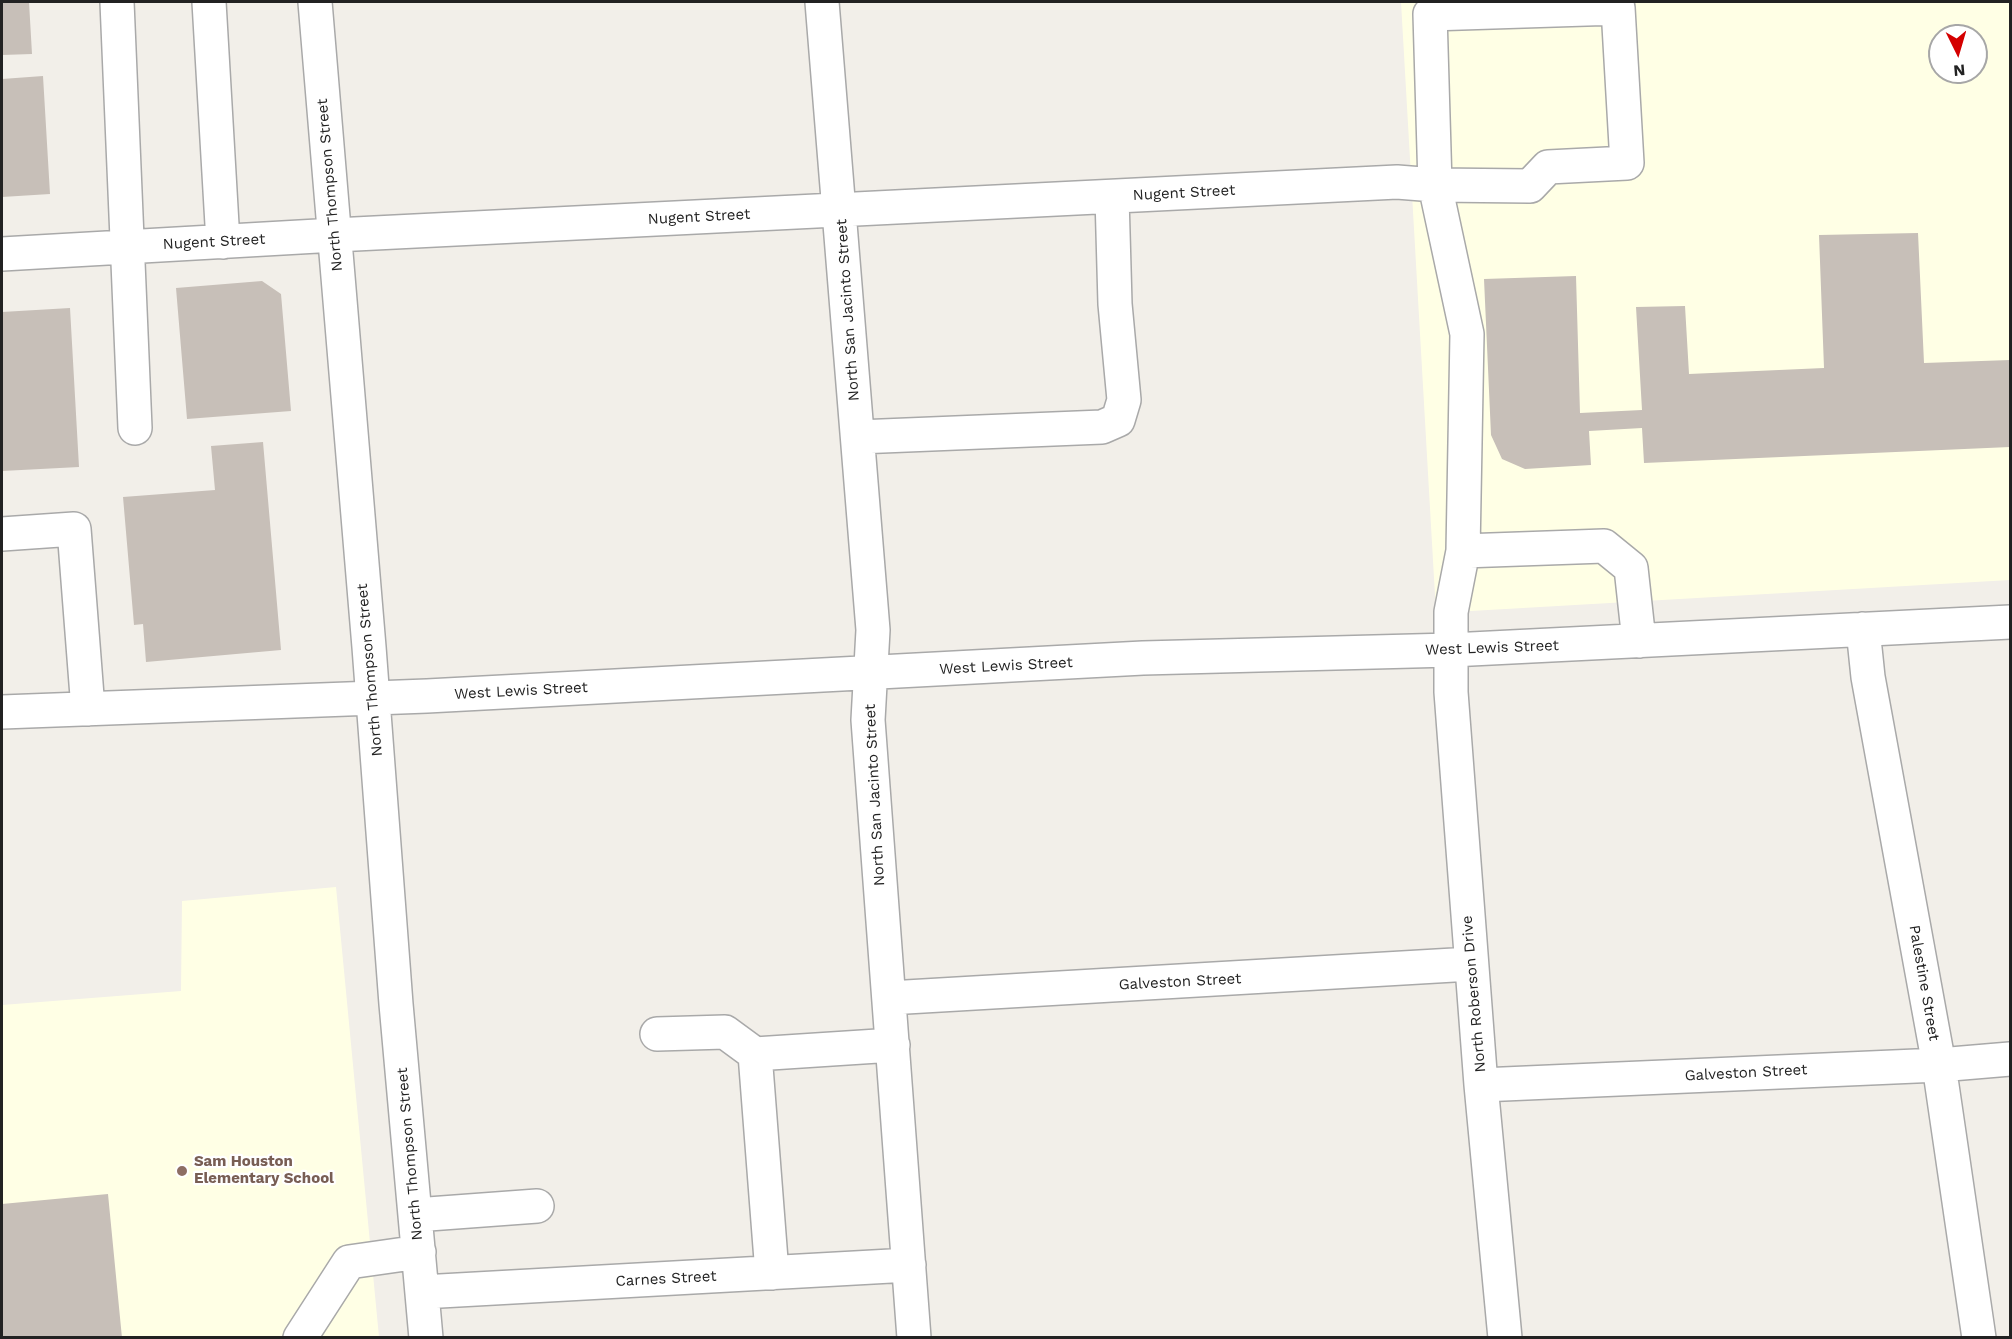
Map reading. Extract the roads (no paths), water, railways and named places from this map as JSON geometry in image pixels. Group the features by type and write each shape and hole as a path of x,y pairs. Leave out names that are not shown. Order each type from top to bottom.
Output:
{"street":[{"path":"117,2 135,428"},
{"path":"209,2 223,242"},
{"name":"North Thompson Street","path":"315,2 396,1004 426,1338"},
{"name":"North San Jacinto Street","path":"822,2 873,630 868,720 914,1338"},
{"name":"North Roberson Drive","path":"1435,185 1530,186 1548,167 1626,163 1618,8 1430,14 1435,185 1467,334 1463,551 1451,612 1451,692 1471,964 1505,1338"},
{"name":"Nugent Street","path":"2,254 335,235 1397,182 1435,185"},
{"path":"858,437 1102,427 1118,420 1124,400 1116,304 1112,197"},
{"path":"2,534 74,529 88,709"},
{"path":"1463,551 1604,546 1632,568 1639,641"},
{"name":"West Lewis Street","path":"2,712 373,698 871,674 1143,658 1451,650 2010,622"},
{"name":"Palestine Street","path":"1863,629 1868,677 1939,1065 1979,1338"},
{"name":"Galveston Street","path":"889,998 1471,964"},
{"path":"657,1034 725,1032 755,1054 893,1045"},
{"path":"755,1054 772,1273"},
{"name":"Galveston Street","path":"1482,1085 1939,1065 2010,1059"},
{"path":"415,1215 537,1206"},
{"path":"300,1338 349,1262 419,1252"},
{"name":"Carnes Street","path":"422,1292 909,1264"}],"place":[{"name":"Sam Houston Elementary School","path":"182,1171"}]}
